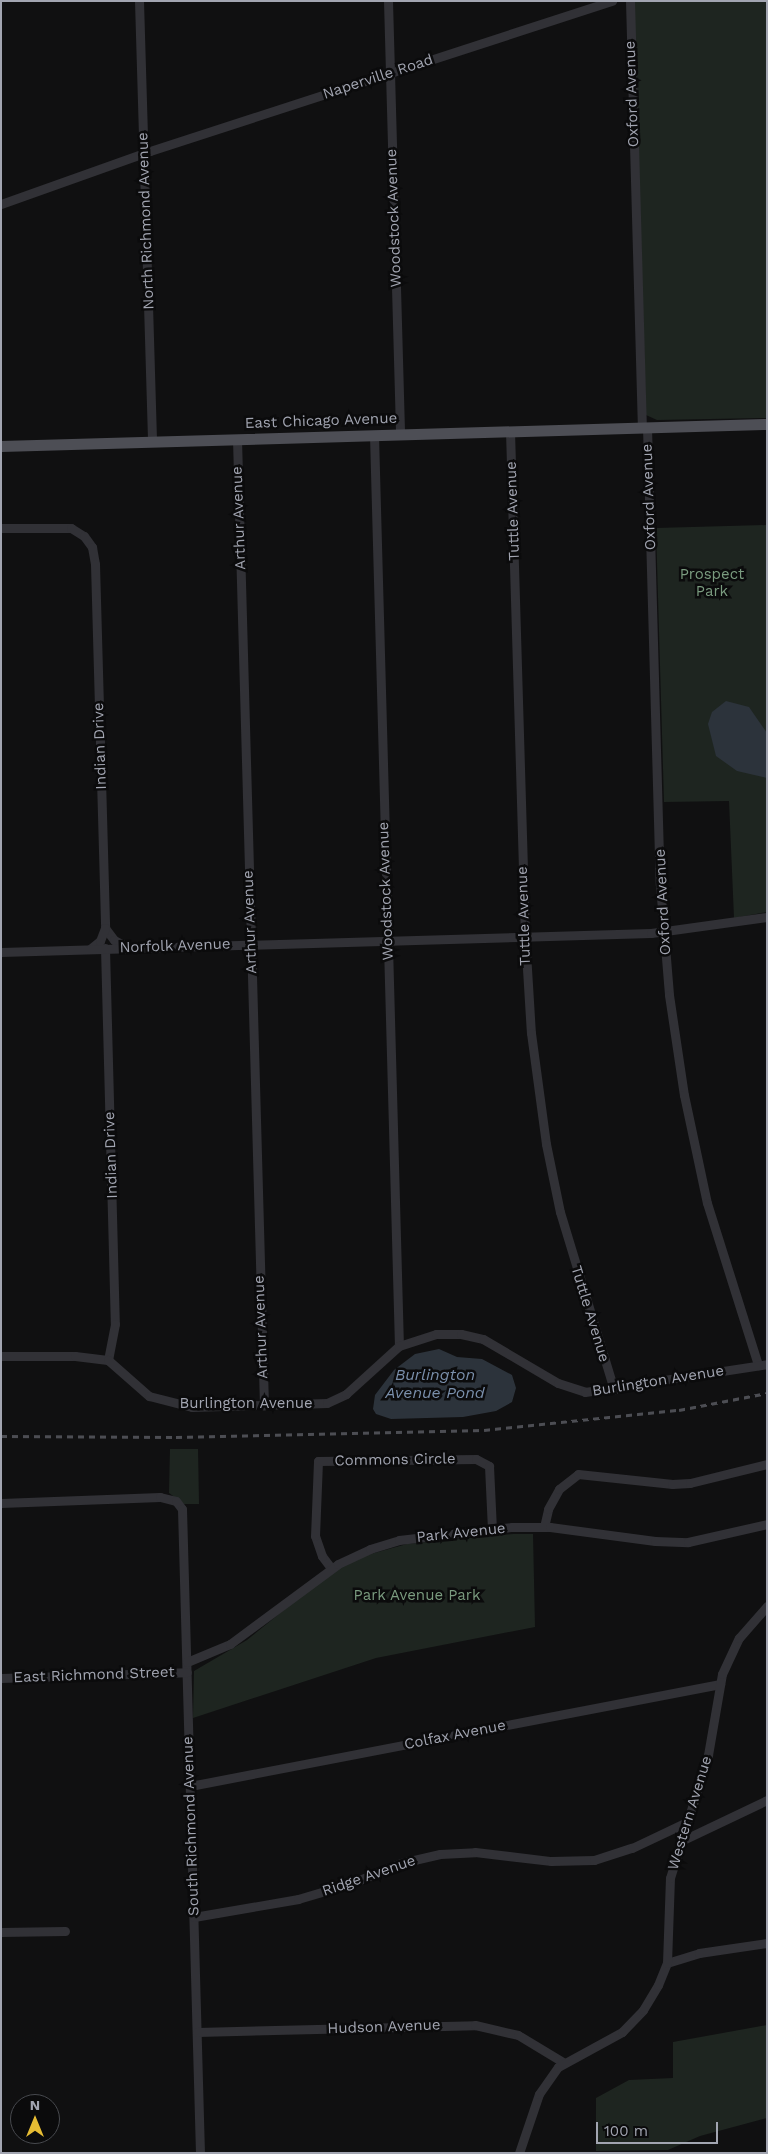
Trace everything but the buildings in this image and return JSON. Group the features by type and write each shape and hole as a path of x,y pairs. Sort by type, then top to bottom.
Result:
{"main road":[{"name":"East Chicago Avenue","path":"1,446 767,424"}],"street":[{"name":"North Richmond Avenue","path":"139,1 152,441"},
{"name":"Woodstock Avenue","path":"388,1 400,434"},
{"name":"Naperville Road","path":"1,204 144,153 612,1"},
{"name":"Oxford Avenue","path":"630,1 663,932 676,1051 694,1150 719,1248 762,1364"},
{"name":"Tuttle Avenue","path":"510,431 525,936 531,1033 549,1159 574,1266 614,1390"},
{"name":"Woodstock Avenue","path":"374,435 399,1346"},
{"name":"Arthur Avenue","path":"237,439 264,1406"},
{"name":"Indian Drive","path":"1,528 64,527 84,536 92,547 95,564 105,928"},
{"name":"Norfolk Avenue","path":"1,952 663,932 767,917"},
{"path":"105,928 114,940 128,947"},
{"path":"90,949 100,941 105,928"},
{"name":"Indian Drive","path":"105,948 116,1324 108,1360"},
{"name":"Burlington Avenue","path":"108,1360 149,1396 168,1403 192,1407 315,1404 336,1399 399,1346 436,1334 469,1335 494,1344 568,1388 585,1392 614,1390 762,1364"},
{"path":"1,1356 75,1356 108,1360"},
{"name":"Commons Circle","path":"331,1568 322,1556 315,1536 318,1461 476,1459 489,1466 492,1529"},
{"path":"544,1526 548,1509 560,1489 578,1474 681,1484 767,1464"},
{"name":"South Richmond Avenue","path":"1,1503 148,1497 176,1501 184,1519 200,2153"},
{"name":"Park Avenue","path":"187,1667 230,1644 331,1568 363,1551 399,1540 492,1529 544,1526 672,1543 701,1540 767,1524"},
{"name":"Western Avenue","path":"519,2153 539,2094 563,2062 602,2045 622,2032 648,2002 667,1963 670,1878 712,1743 720,1684 734,1646 767,1606"},
{"name":"East Richmond Street","path":"1,1678 187,1667"},
{"name":"Colfax Avenue","path":"190,1786 720,1684"},
{"path":"681,1841 767,1800"},
{"name":"Ridge Avenue","path":"194,1917 298,1900 352,1883 401,1863 440,1854 475,1852 560,1862 600,1859 632,1848 687,1822"},
{"path":"1,1932 65,1931"},
{"path":"667,1963 699,1953 767,1943"},
{"name":"Hudson Avenue","path":"197,2032 483,2026 518,2035 563,2062"}],"green space":[{"path":"634,1 767,1 767,418 657,420 646,415"},
{"name":"Prospect Park","path":"767,525 767,912 734,918 729,801 664,802 656,528"},
{"path":"170,1449 198,1449 199,1504 184,1504 169,1493"},
{"name":"Park Avenue Park","path":"513,1534 533,1534 535,1627 376,1658 193,1718 194,1671 247,1640 331,1572 367,1555 407,1544"},
{"path":"767,2025 767,2118 700,2136 668,2150 596,2151 596,2098 629,2080 673,2078 673,2042"}],"water":[{"path":"726,701 749,707 767,733 767,778 737,771 716,756 708,724 712,712"},
{"name":"Burlington Avenue Pond","path":"439,1349 457,1357 482,1359 512,1375 516,1388 512,1402 496,1411 463,1417 391,1419 376,1414 373,1409 375,1395 394,1370 415,1354"}],"railway":[{"path":"1,1436 176,1437 484,1430 679,1410 767,1393"}]}
